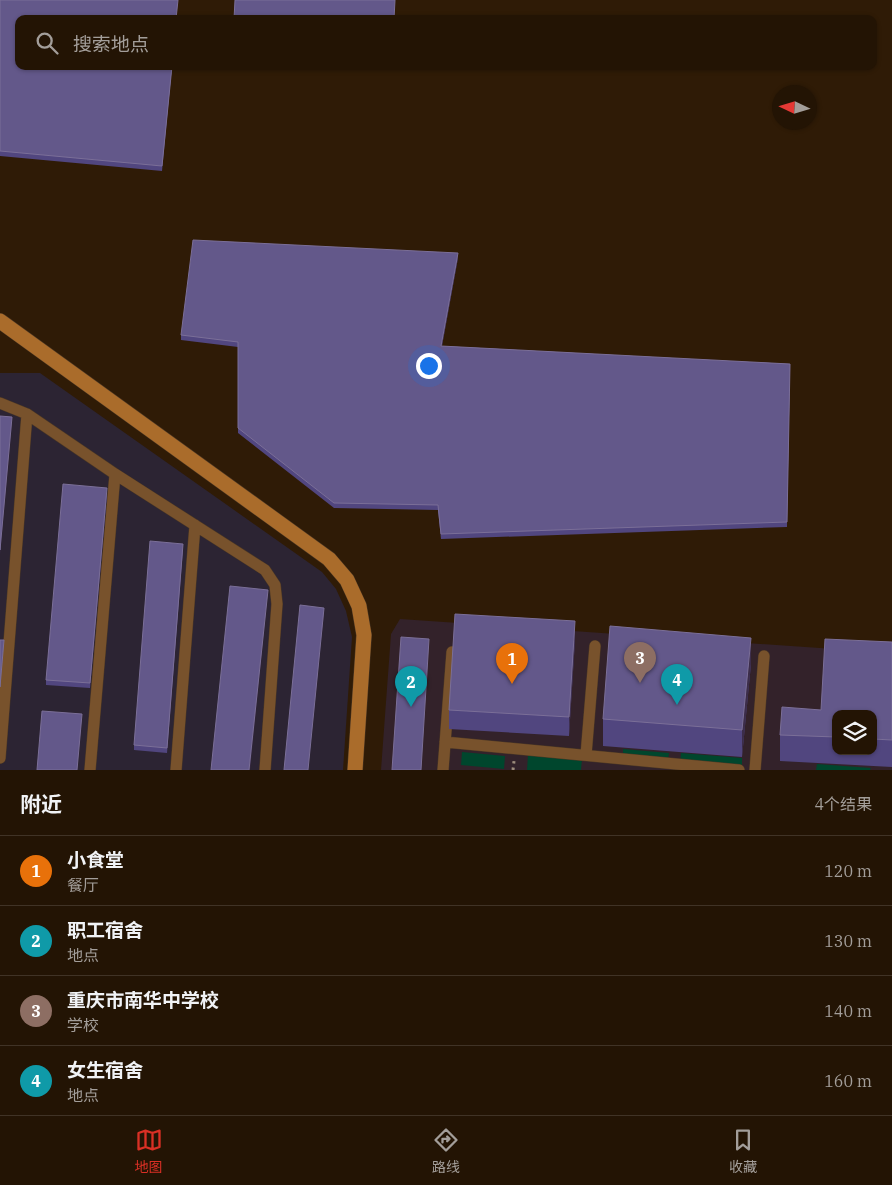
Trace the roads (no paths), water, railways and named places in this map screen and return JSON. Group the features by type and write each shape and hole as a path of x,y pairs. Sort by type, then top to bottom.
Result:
{"street":[{"path":"0,321 329,559 347,580 359,606 364,635 355,770"}],"lane":[{"path":"0,403 27,414 195,526 265,570 275,585 277,604 265,770"},
{"path":"0,758 27,414"},
{"path":"90,770 116,474"},
{"path":"176,770 195,526"},
{"path":"586,755 595,646"},
{"path":"443,770 452,652"},
{"path":"755,770 764,656"},
{"path":"445,742 739,770"}],"place":[{"name":"重庆市南华中学校","path":"640,683"},
{"name":"小食堂","path":"512,684"},
{"name":"女生宿舍","path":"677,705"},
{"name":"职工宿舍","path":"411,707"}]}
